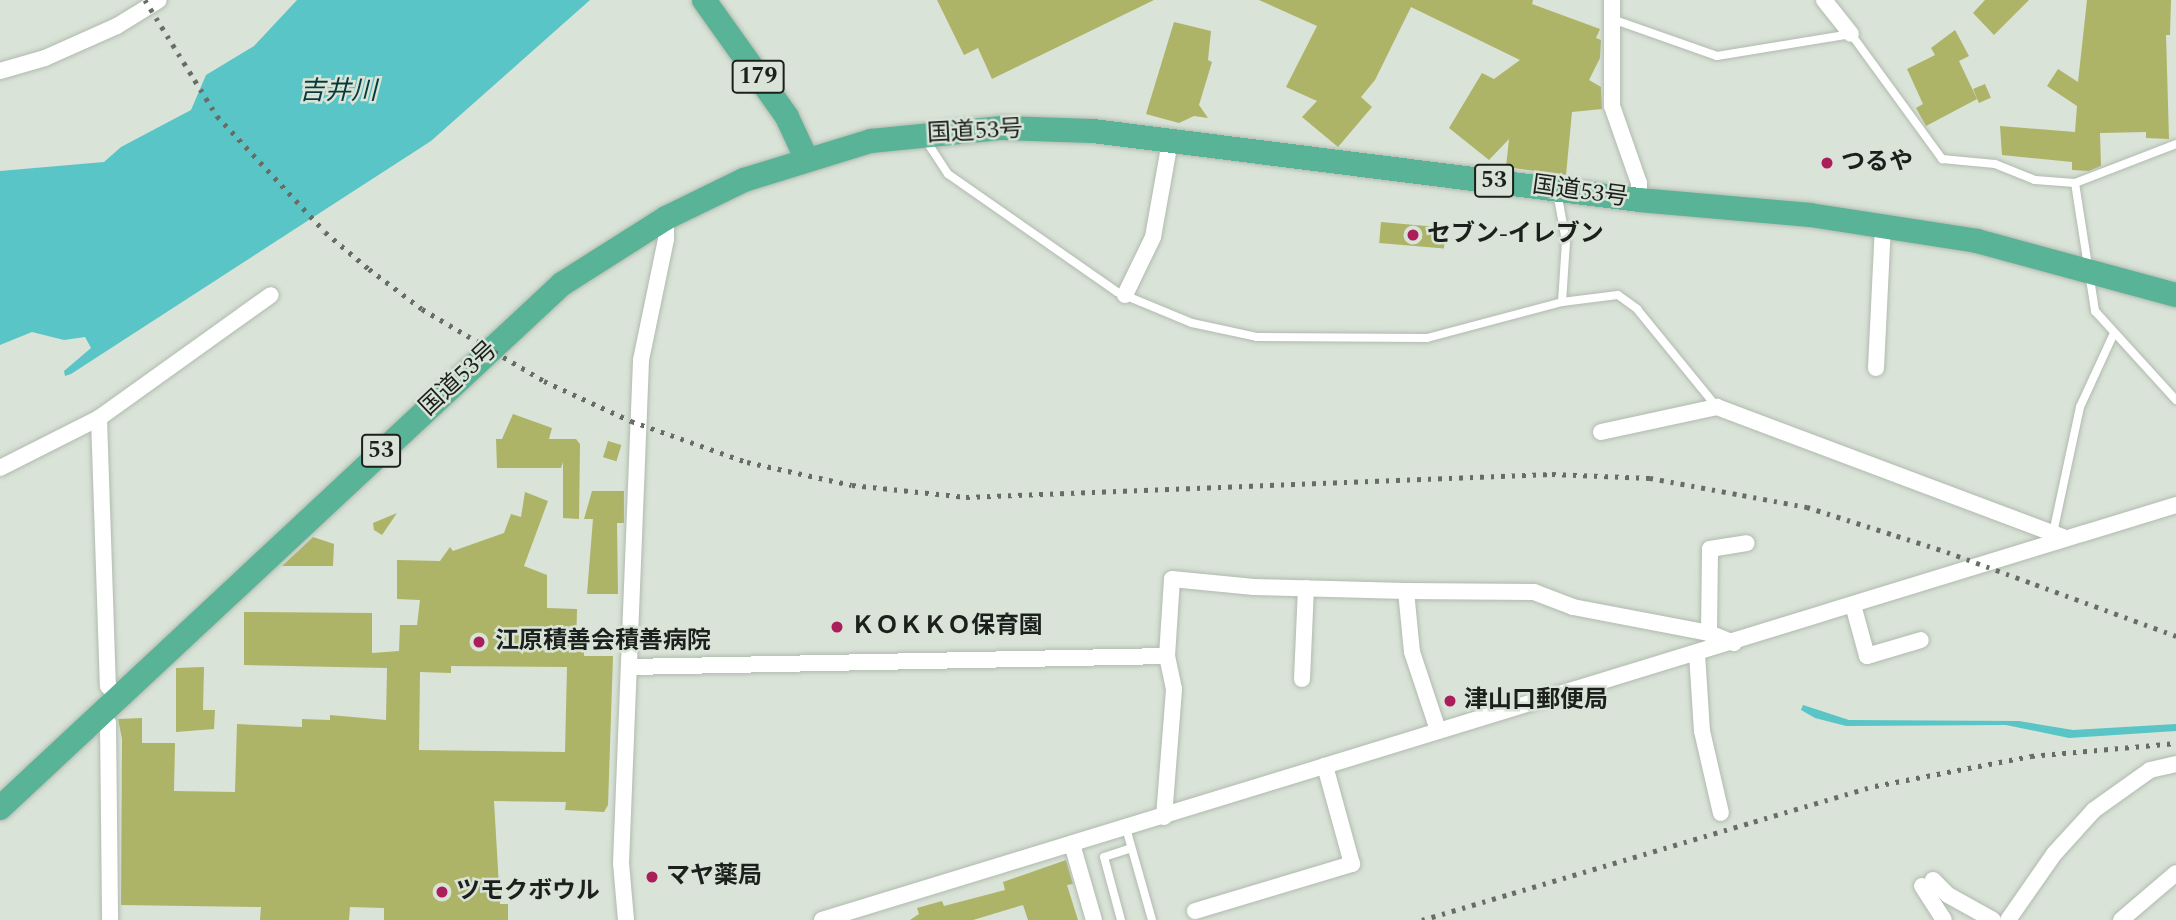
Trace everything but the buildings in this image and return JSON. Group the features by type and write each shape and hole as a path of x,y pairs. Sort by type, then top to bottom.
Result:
{"highway":[{"name":"179","path":"704,0 787,117 806,158"},
{"name":"国道53号","path":"0,808 562,284 666,218 744,180 806,158 923,133 1028,129 1093,131 1639,200 1811,215 1977,241 2089,268 2176,295"}],"street":[{"path":"0,71 44,58 117,26 159,0"},
{"path":"1612,0 1612,106 1639,183 1639,200"},
{"path":"1824,0 1851,34"},
{"path":"1125,295 1153,237 1170,142"},
{"path":"626,920 621,863 641,360 666,239 666,218"},
{"path":"1876,368 1883,227"},
{"path":"0,468 99,418 271,295"},
{"path":"1601,432 1717,407 2058,535"},
{"path":"99,418 110,706 110,920"},
{"path":"822,920 1164,817 1437,730 1734,643 2058,535 2176,505"},
{"path":"1709,633 1710,549 1747,543"},
{"path":"1164,817 1174,689 1167,656 1172,579 1306,588 1534,592 1573,607 1709,633 1734,643"},
{"path":"1302,679 1306,588"},
{"path":"1406,591 1412,652 1437,730"},
{"path":"1853,605 1867,656 1920,640"},
{"path":"1697,654 1702,731 1721,813"},
{"path":"629,667 1167,656"},
{"path":"2008,920 2054,854 2094,810 2150,770 2176,764"},
{"path":"1195,911 1352,864 1325,766"},
{"path":"1072,844 1094,920"},
{"path":"2121,920 2176,873"},
{"path":"1944,920 1927,883 1993,920"}],"lane":[{"path":"1612,19 1717,55 1851,34 1942,159 1994,164 2035,180 2075,183 2176,144"},
{"path":"923,133 948,174 1125,295 1192,323 1257,337 1427,338 1562,302 1618,295 1637,309 1717,407"},
{"path":"2075,183 2095,311 2176,400"},
{"path":"1558,188 1556,203 1566,241 1562,302"},
{"path":"2058,535 2080,407 2114,332"},
{"path":"1126,828 1152,920"},
{"path":"1121,920 1104,857 1131,848"}],"water":[{"name":"吉井川","path":"297,0 590,0 431,141 71,374 65,376 64,371 91,348 85,337 64,340 32,332 0,345 0,171 104,162 121,147 191,110 206,75 254,46"},
{"path":"1803,705 1849,720 2019,721 2073,730 2176,724 2176,731 2069,738 2006,725 1846,726 1815,718 1801,710"}],"railway":[{"path":"145,0 217,116 325,232 369,269 422,309 544,381 631,421 747,462 852,485 966,497 1552,474 1650,478 1807,507 1947,552 2176,636"},
{"path":"1422,920 1875,786 2031,756 2176,743"}],"place":[{"name":"つるや","path":"1827,163"},
{"name":"セブン-イレブン","path":"1413,235"},
{"name":"ＫＯＫＫＯ保育園","path":"837,627"},
{"name":"江原積善会積善病院","path":"479,642"},
{"name":"津山口郵便局","path":"1450,701"},
{"name":"マヤ薬局","path":"652,877"},
{"name":"ツモクボウル","path":"442,892"}]}
